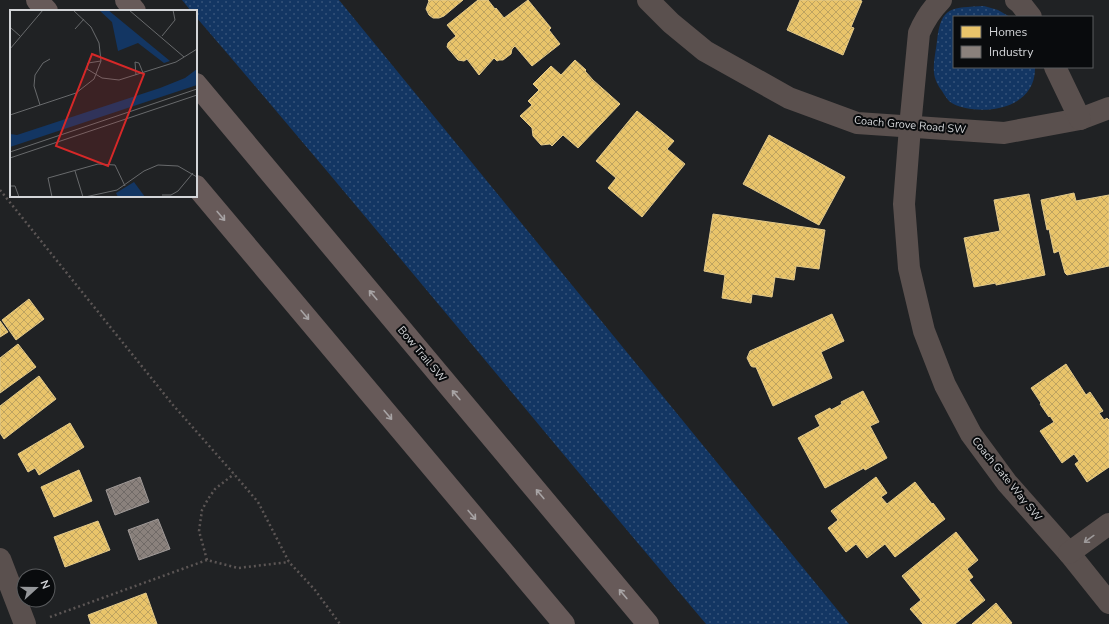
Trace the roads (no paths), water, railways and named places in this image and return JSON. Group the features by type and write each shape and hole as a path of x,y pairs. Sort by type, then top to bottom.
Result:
{"main road":[{"path":"38,0 46,10"},
{"path":"126,0 134,10"},
{"name":"Bow Trail SW","path":"197,85 648,624"},
{"path":"197,187 564,624"}],"street":[{"name":"Coach Grove Road SW","path":"648,0 671,23 705,51 789,98 857,123 1004,133 1080,119 1109,108"},
{"name":"Coach Gate Way SW","path":"941,0 925,19 919,33 904,204 910,268 924,330 945,385 971,434 1007,483 1069,553 1109,603"},
{"path":"1016,0 1030,16"},
{"path":"1055,68 1080,119"},
{"path":"1069,553 1109,524"},
{"path":"0,559 25,624"}]}
